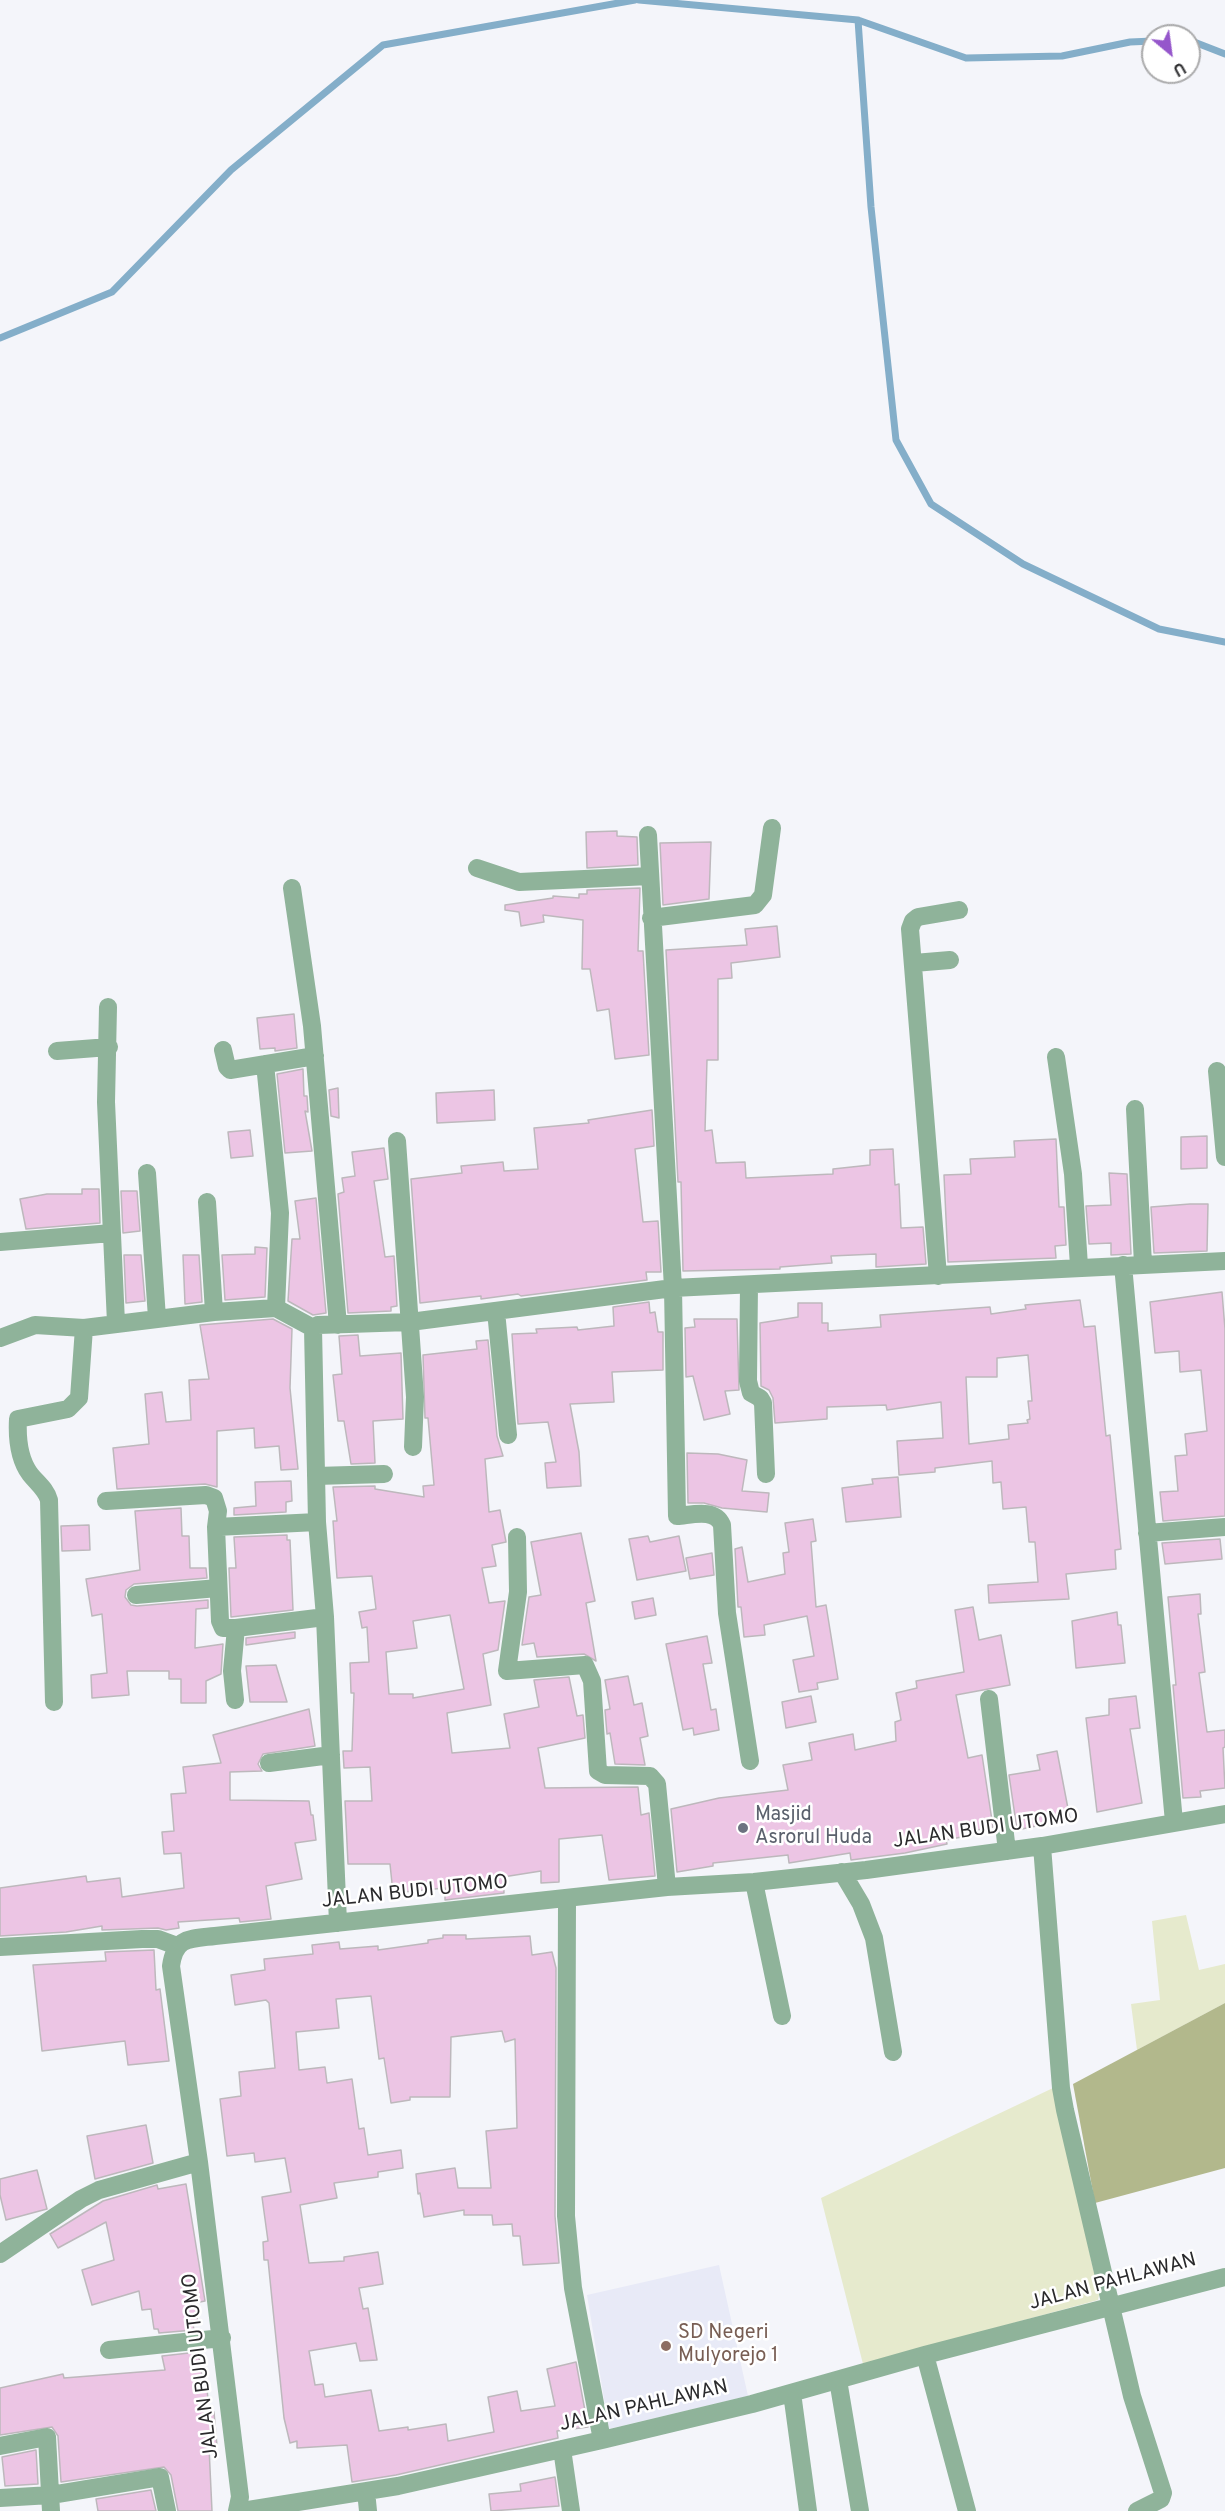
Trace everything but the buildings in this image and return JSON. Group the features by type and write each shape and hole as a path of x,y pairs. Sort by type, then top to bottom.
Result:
{"street":[{"path":"651,918 748,908 755,905 763,895 772,828"},
{"path":"648,835 673,1288 677,1516 711,1514 720,1519 722,1525 727,1613 750,1761"},
{"path":"477,868 519,882 650,876"},
{"path":"292,888 315,1056 338,1325"},
{"path":"938,1276 910,929 913,921 918,917 960,910"},
{"path":"914,963 950,960"},
{"path":"108,1008 109,1047 106,1101 116,1323"},
{"path":"57,1052 109,1047"},
{"path":"224,1050 227,1067 230,1070 315,1056"},
{"path":"1056,1057 1074,1174 1079,1266"},
{"path":"265,1064 280,1213 276,1308"},
{"path":"1217,1071 1225,1157"},
{"path":"1135,1109 1143,1264"},
{"path":"397,1141 415,1397 413,1448"},
{"path":"147,1173 157,1318"},
{"path":"207,1202 214,1312"},
{"path":"0,1242 112,1233"},
{"path":"313,1328 318,1325 410,1322 673,1288 938,1276 1079,1266 1225,1261"},
{"path":"1123,1265 1174,1822"},
{"path":"749,1285 748,1380 751,1393 760,1398 763,1403 766,1474"},
{"path":"0,1338 35,1325 84,1328 214,1312 276,1308 313,1328"},
{"path":"496,1311 508,1435"},
{"path":"54,1702 49,1500 47,1492 27,1471 9,1421 68,1409 79,1398 84,1328"},
{"path":"313,1328 317,1522 325,1617 338,1923"},
{"path":"316,1476 384,1474"},
{"path":"106,1501 206,1495 214,1498 217,1506 220,1626 236,1628 325,1617"},
{"path":"216,1527 317,1522"},
{"path":"1147,1533 1225,1527"},
{"path":"517,1537 518,1592 507,1671 585,1665 592,1681 598,1771 605,1775 650,1776 657,1784 668,1887"},
{"path":"136,1595 218,1588"},
{"path":"235,1700 232,1671 236,1628"},
{"path":"989,1699 1007,1851"},
{"path":"268,1763 331,1755"},
{"name":"JALAN BUDI UTOMO","path":"239,2511 240,2497 222,2338 171,1966 177,1946 189,1939 567,1900 668,1887 754,1882 842,1872 1042,1846 1225,1814"},
{"path":"1042,1846 1061,2088 1109,2307 1132,2396 1163,2493 1161,2499 1137,2511"},
{"path":"842,1872 861,1904 874,1938 893,2052"},
{"path":"754,1882 782,2016"},
{"path":"567,1900 566,2216 573,2288 602,2440"},
{"path":"0,1947 142,1939 158,1939 177,1946"},
{"path":"0,2254 81,2199 99,2190 199,2162"},
{"name":"JALAN PAHLAWAN","path":"239,2511 366,2491 562,2450 792,2393 925,2355 1225,2277"},
{"path":"110,2350 222,2338"},
{"path":"925,2355 968,2511"},
{"path":"838,2380 860,2511"},
{"path":"792,2393 808,2511"},
{"path":"0,2446 47,2437 51,2503"},
{"path":"562,2450 571,2511"},
{"path":"0,2498 51,2503 160,2477 168,2511"},
{"path":"366,2491 368,2511"}],"shaded area":[{"name":"SD Negeri Mulyorejo 1","path":"719,2265 748,2396 609,2429 587,2295"}],"green space":[{"path":"1186,1915 1199,1970 1225,1964 1225,2003 1137,2050 1131,2004 1160,2000 1152,1921"},
{"path":"1225,2003 1225,2168 1095,2203 1073,2084"},
{"path":"1053,2088 1099,2295 1098,2300 863,2364 821,2198"}],"waterway":[{"path":"0,338 112,292 231,170 383,45 635,0"},
{"path":"639,0 858,20 871,207 896,440 931,504 1023,564 1159,629 1225,642"},
{"path":"858,20 966,58 1062,56 1141,42"},
{"path":"1201,45 1225,54"}],"place":[{"name":"Masjid Asrorul Huda","path":"743,1828"},
{"name":"SD Negeri Mulyorejo 1","path":"666,2346"}]}
